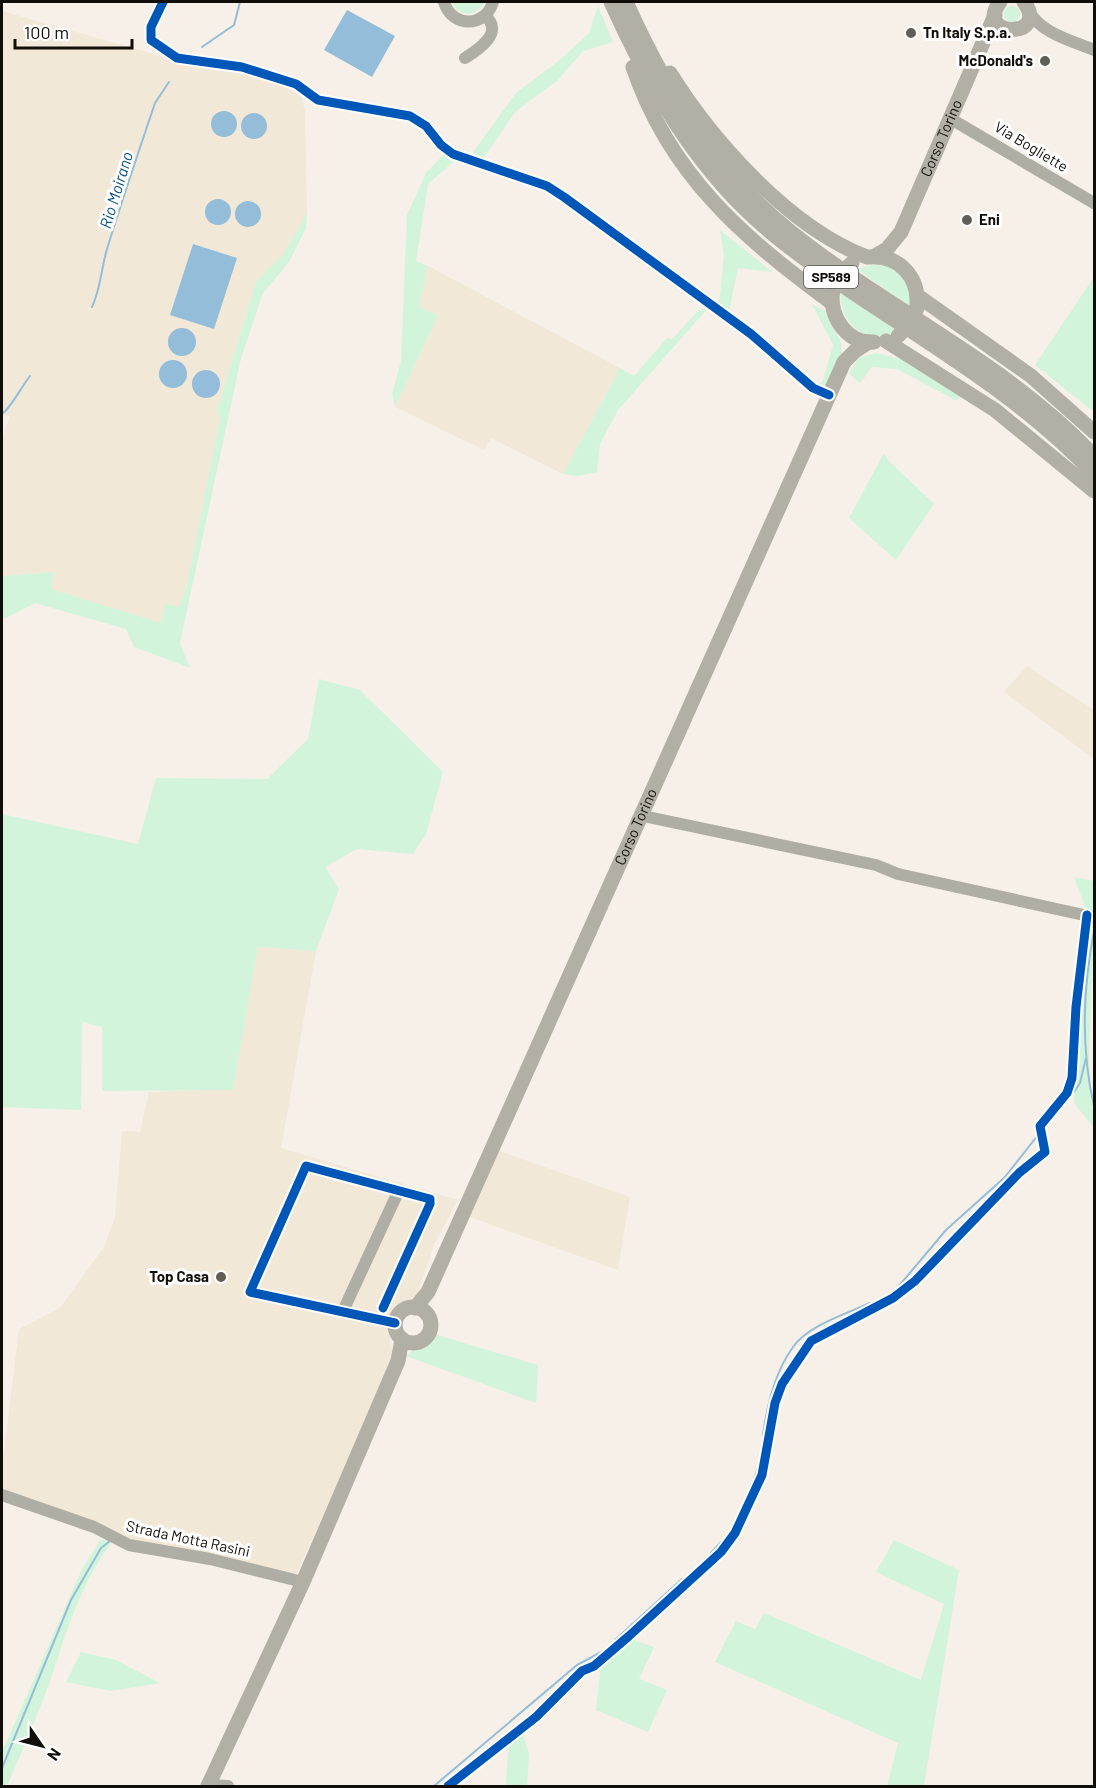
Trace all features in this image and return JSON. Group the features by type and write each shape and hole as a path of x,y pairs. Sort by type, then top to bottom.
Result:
{"main road":[{"name":"SP589","path":"611,2 703,142 730,175 769,214 818,254 1013,386 1095,456"},
{"name":"SP589","path":"626,2 631,30 678,129 718,182 744,208 812,264 1008,398 1049,431 1095,474"},
{"path":"984,45 1027,22 1027,6"},
{"path":"997,8 999,25 1013,30"},
{"name":"Corso Torino","path":"871,256 887,249 901,232 984,45 997,8"},
{"path":"631,30 703,120 751,173 818,230 843,246 871,256 893,260 907,271 915,282 918,302 910,324 892,339 869,342 855,338 843,329 836,317 832,298 839,275 852,263 871,256"},
{"path":"631,30 628,54 645,97 695,181 744,235 832,298"},
{"path":"901,232 902,252 907,271"},
{"path":"918,302 1031,376 1095,432"},
{"path":"843,329 844,362"},
{"path":"892,339 1037,441 1095,491"},
{"path":"844,362 869,342"},
{"name":"Corso Torino","path":"421,1311 844,362"},
{"path":"403,1310 421,1311 431,1324 430,1332 423,1340 407,1341 396,1332 395,1323 403,1310"},
{"path":"209,1786 303,1582 407,1341"}],"street":[{"path":"162,2 152,27 151,40 177,58 192,62 242,67 296,84 310,97 410,116 426,126 441,145 453,154 547,186 751,334 813,388 829,394"},
{"path":"444,4 450,15 463,22 471,22 485,16 493,2"},
{"path":"1027,6 1034,21 1043,28"},
{"path":"465,58 481,48 490,37 491,25 485,16"},
{"path":"1013,30 1030,26 1043,28 1095,50"},
{"name":"Via Bogliette","path":"951,119 1095,203"},
{"path":"448,1786 536,1717 582,1671 594,1666 721,1552 735,1533 762,1475 775,1403 782,1384 811,1341 893,1298 915,1281 1019,1173 1045,1152 1041,1131 1067,1093 1072,1078 1076,1006 1090,916 898,874 876,865 643,816"},
{"path":"383,1308 431,1201 428,1198 306,1166 250,1292 395,1323"},
{"path":"344,1311 399,1190"},
{"name":"Strada Motta Rasini","path":"2,1496 94,1527 129,1545 210,1559 303,1582"},
{"path":"209,1786 228,1786"}],"shaded area":[{"path":"2,11 200,67 245,72 293,90 301,96 305,111 307,213 284,253 256,282 217,410 220,418 187,585 179,607 166,603 161,623 51,589 54,572 2,576 2,438 10,416 2,414"},
{"path":"428,266 620,368 563,474 491,438 484,450 395,407 438,316 419,306"},
{"path":"1027,666 1094,710 1094,759 1004,692"},
{"path":"258,947 316,951 281,1148 458,1200 434,1245 417,1295 396,1305 387,1326 393,1353 353,1451 296,1574 133,1543 2,1492 2,1468 19,1329 60,1308 104,1247 115,1217 122,1131 140,1132 149,1092 233,1089"},
{"path":"497,1150 630,1197 618,1270 467,1216"}],"green space":[{"path":"452,2 484,2 477,11 468,14 459,11"},
{"path":"598,6 613,42 583,51 558,80 515,112 483,159 471,155 516,93 561,59 589,33"},
{"path":"1009,6 1015,6 1020,14 1018,20 1009,22 1004,17 1004,11"},
{"path":"446,152 473,164 453,162 428,184 416,261 428,266 419,306 438,316 395,407 392,394 401,361 407,215 426,173"},
{"path":"307,213 306,228 289,262 263,293 241,358 180,643 190,668 134,647 126,629 35,603 2,620 2,576 54,572 51,589 161,623 166,603 179,607 187,585 220,418 217,410 256,282 284,253"},
{"path":"720,230 772,272 738,268 729,311 719,305 724,256"},
{"path":"878,263 890,266 908,283 911,308 857,269"},
{"path":"1094,277 1094,412 1035,365"},
{"path":"841,291 896,330 875,337 856,329 844,313"},
{"path":"812,304 825,311 841,342 842,355 825,389 818,386 823,380 833,345"},
{"path":"708,308 618,410 600,444 597,472 578,476 563,474 620,368 634,376 667,338 672,339 698,311"},
{"path":"876,353 901,359 960,396 957,401 897,369 872,367 860,383 849,374 858,358"},
{"path":"884,453 888,460 934,504 896,560 849,518"},
{"path":"319,679 360,690 443,772 426,834 413,854 357,849 325,867 339,889 316,951 258,947 233,1090 102,1091 102,1027 82,1022 81,1110 2,1107 2,814 138,844 156,778 267,779 308,739"},
{"path":"1074,877 1094,881 1094,911 1086,909"},
{"path":"1090,921 1094,923 1089,1059 1094,1128 1074,1103"},
{"path":"434,1334 538,1365 536,1403 406,1356"},
{"path":"101,1539 111,1543 82,1593 35,1720 8,1784 2,1786 2,1752 83,1567"},
{"path":"894,1540 959,1570 924,1786 887,1786 898,1743 715,1662 736,1621 755,1629 764,1613 921,1680 944,1604 876,1572"},
{"path":"631,1639 654,1647 639,1679 667,1690 648,1732 596,1710 601,1664"},
{"path":"81,1652 116,1660 160,1683 111,1691 66,1682"},
{"path":"523,1735 529,1754 527,1786 506,1786 508,1751 505,1746"}],"water":[{"path":"347,10 395,36 372,77 324,50"},
{"path":"224,111 233,115 237,124 233,133 224,137 215,133 211,124 215,115"},
{"path":"254,113 263,117 267,126 263,135 254,139 245,135 241,126 245,117"},
{"path":"218,199 227,203 231,212 227,221 218,225 209,221 205,212 209,203"},
{"path":"248,201 257,205 261,214 257,223 248,227 239,223 235,214 239,205"},
{"path":"193,244 237,258 214,329 170,315"},
{"path":"182,328 192,332 196,342 192,352 182,356 172,352 168,342 172,332"},
{"path":"173,360 183,364 187,374 183,384 173,388 163,384 159,374 163,364"},
{"path":"206,370 216,374 220,384 216,394 206,398 196,394 192,384 196,374"}],"waterway":[{"name":"Rio Moirano","path":"202,47 234,25 240,2"},
{"name":"Rio Moirano","path":"92,307 107,249 155,103 169,82"},
{"name":"Rio Moirano","path":"2,414 30,376"},
{"name":"Rio Moirano","path":"1094,931 1085,1019 1087,1063 1094,1106"},
{"path":"1074,1092 1080,1083 1086,1058"},
{"path":"898,1287 946,1230 1005,1177 1038,1135"},
{"path":"763,1435 773,1389 781,1367 793,1347 808,1332 818,1326 870,1303"},
{"path":"754,1479 758,1467"},
{"path":"2,1768 71,1600 101,1548 110,1541"},
{"path":"711,1553 721,1542"},
{"path":"615,1640 682,1579"},
{"path":"434,1786 577,1665 605,1650"}],"cycle path":[{"path":"163,2 151,27 151,40 177,58 242,67 296,84 318,100 410,116 426,126 441,145 453,154 547,186 751,334 813,388 829,395"},
{"path":"448,1786 536,1717 582,1671 594,1666 721,1552 735,1533 762,1475 775,1403 782,1384 811,1341 893,1298 915,1281 1019,1173 1045,1152 1040,1126 1067,1093 1072,1078 1076,1007 1087,915"},
{"path":"383,1308 430,1204 430,1199 306,1166 250,1292 395,1323"}],"place":[{"name":"Tn Italy S.p.a.","path":"911,33"},
{"name":"McDonald's","path":"1045,61"},
{"name":"Eni","path":"967,220"},
{"name":"Top Casa","path":"221,1277"}]}
